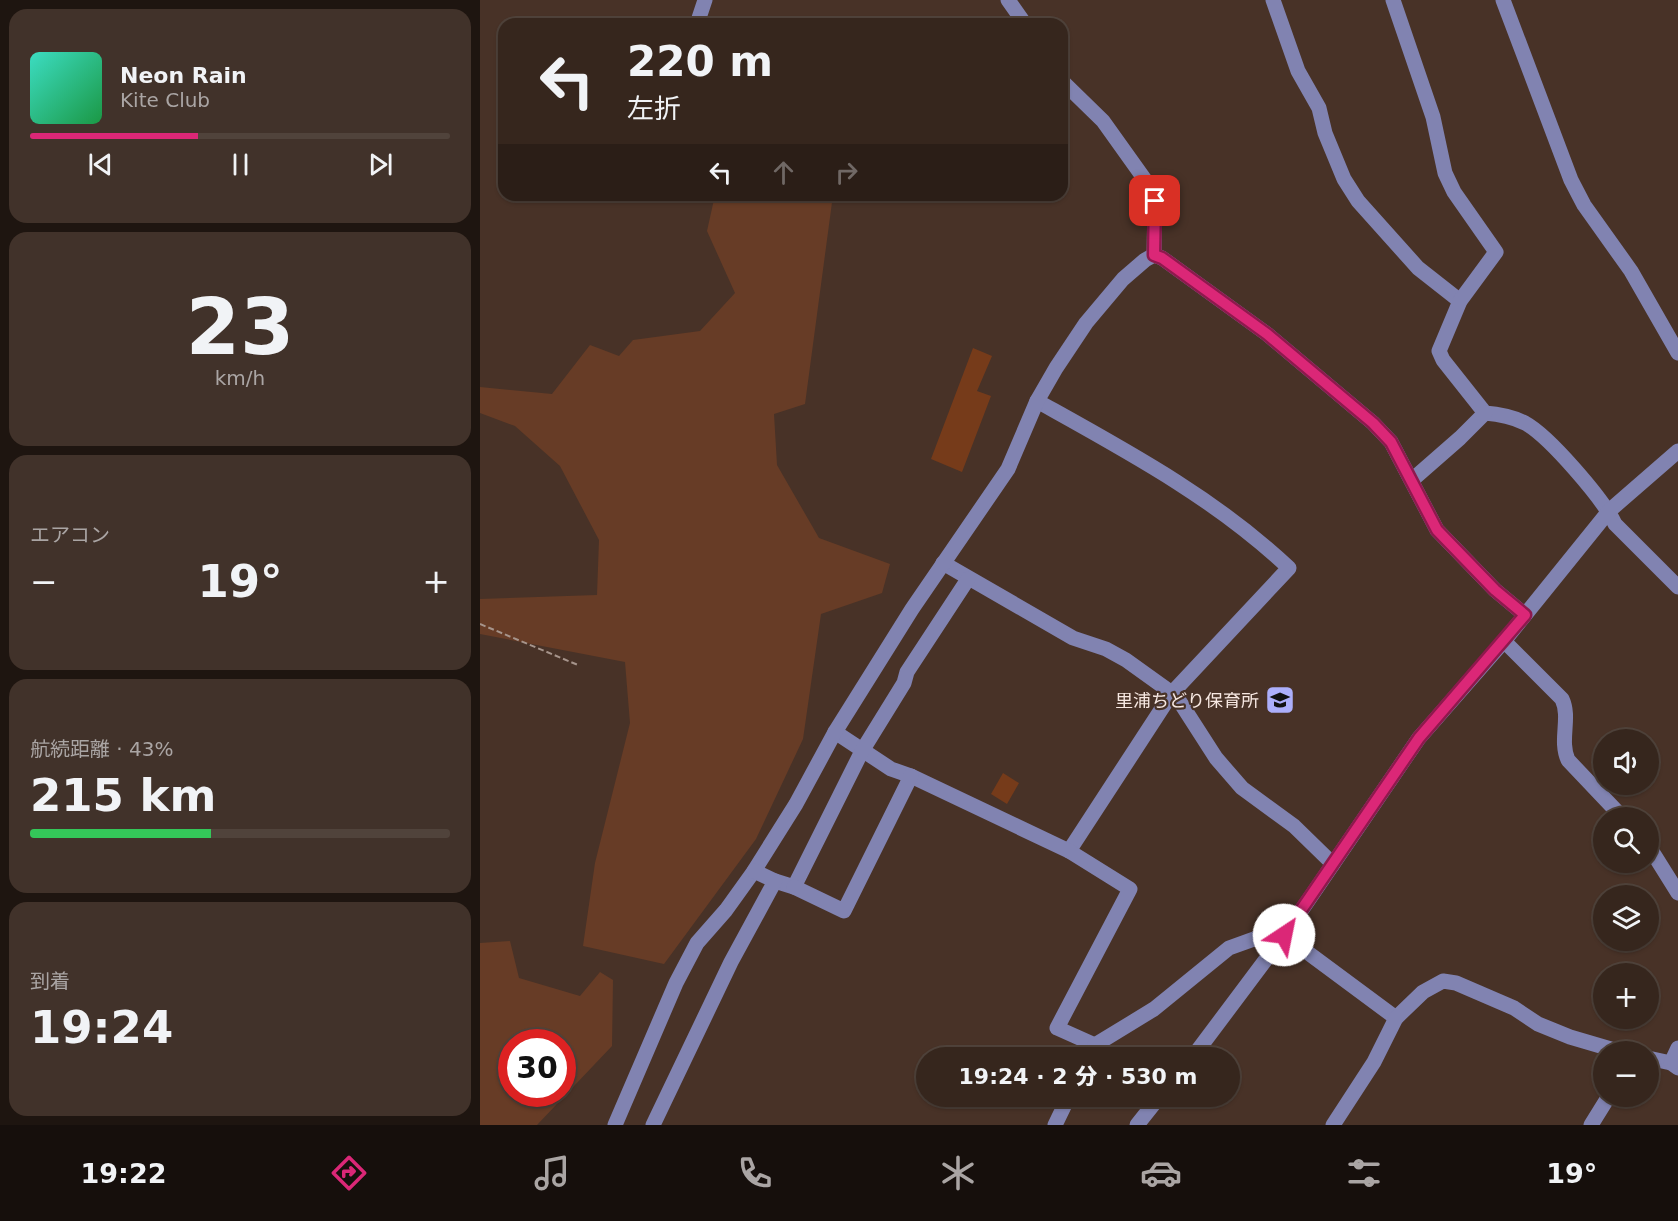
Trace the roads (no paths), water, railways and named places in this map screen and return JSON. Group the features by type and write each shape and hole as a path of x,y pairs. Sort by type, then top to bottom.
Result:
{"street":[{"path":"699,18 705,0"},
{"path":"1008,0 1021,18"},
{"path":"1274,0 1298,71 1319,108 1325,133 1348,186 1358,201 1418,268 1460,301"},
{"path":"1393,0 1433,117 1445,173 1454,192 1496,252 1460,301 1438,351 1462,386 1485,412 1502,415 1526,424 1573,468 1610,511 1615,524 1678,587"},
{"path":"1503,0 1570,180 1584,205 1631,271 1678,353"},
{"path":"1068,87 1103,121 1148,184 1155,201 1154,255"},
{"path":"615,1125 676,983 697,943 726,910 754,871 796,804 835,732 943,563 1008,469 1037,401 1086,323 1124,279 1145,260 1154,255 1162,258 1267,334 1360,411 1391,442 1437,530 1495,590 1525,615"},
{"path":"1037,401 1140,458 1227,515 1289,568 1172,693 1069,850"},
{"path":"1412,480 1460,438 1485,412"},
{"path":"1200,1047 1286,933 1419,738 1504,641 1610,511 1678,451"},
{"path":"943,563 1073,638 1106,649 1126,660 1172,693 1216,758 1242,788 1294,826 1333,864"},
{"path":"794,887 862,751 904,683 907,672 968,579"},
{"path":"1504,641 1562,699 1566,708 1564,750 1568,759 1613,807"},
{"path":"835,732 891,769 911,776 1069,850 1130,889 1057,1028 1086,1047"},
{"path":"754,871 844,911 911,776"},
{"path":"1659,863 1678,893"},
{"path":"653,1125 731,962 775,881"},
{"path":"1098,1047 1154,1009 1229,948 1279,930 1286,933 1396,1018"},
{"path":"1337,1124 1374,1062 1396,1018 1423,992 1443,981 1456,983 1514,1008 1538,1024 1593,1044"},
{"path":"1659,1061 1674,1066 1678,1048"},
{"path":"1055,1125 1064,1107"},
{"path":"1137,1125 1151,1107"},
{"path":"1591,1125 1602,1107"}],"place":[{"name":"里浦ちどり保育所","path":"1280,700"}]}
